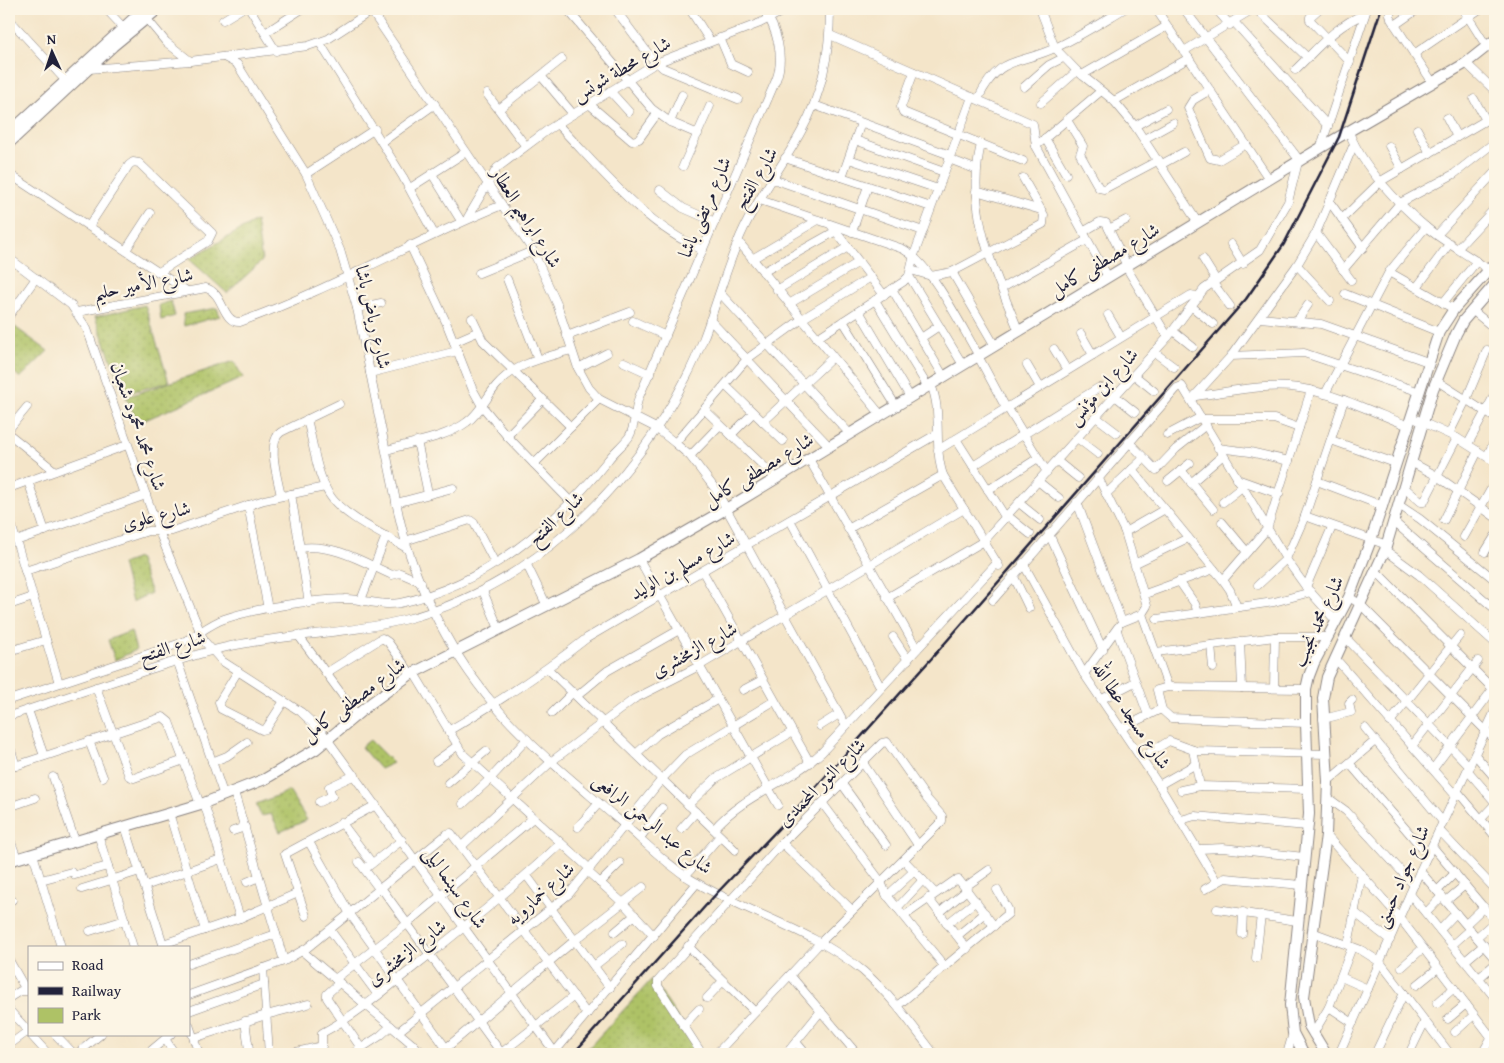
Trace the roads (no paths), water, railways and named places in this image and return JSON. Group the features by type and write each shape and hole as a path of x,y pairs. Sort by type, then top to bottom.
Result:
{"main road":[{"path":"11,126 123,27 145,13 158,9"},
{"path":"9,143 89,69 145,13"},
{"name":"شارع مصطفى كامل","path":"13,860 224,796 291,765 328,740 413,674 499,628 639,559 726,509 1270,179 1466,63 1495,40"},
{"name":"شارع محمد نجيب","path":"1304,1054 1294,1033 1290,1005 1307,826 1308,755 1306,689 1314,663 1349,597 1372,540 1395,463 1439,332 1454,309 1492,267"},
{"name":"شارع محمد نجيب","path":"1326,1054 1313,1034 1304,997 1326,835 1328,781 1323,698 1327,678 1386,547 1436,381 1456,334 1472,310 1495,284"},
{"path":"1301,883 1320,883"},
{"path":"1295,938 1312,936"}],"street":[{"path":"106,9 123,27"},
{"path":"223,20 241,9"},
{"path":"250,9 276,51"},
{"path":"265,33 302,9"},
{"path":"567,9 626,81 657,114 698,134"},
{"path":"615,9 656,63 671,72 738,99"},
{"name":"شارع مرتضى باشا","path":"635,417 637,403 778,74 779,54 770,19 763,9"},
{"name":"شارع محطة شوتس","path":"464,220 479,201 487,183 497,168 525,145 557,124 656,63 770,19 787,9"},
{"name":"شارع الفتح","path":"9,716 178,660 228,646 371,626 434,610 483,591 527,565 559,539 589,510 630,464 656,428 687,377 710,320 738,241 814,105 827,60 830,35 830,9"},
{"path":"1040,9 1056,48 1063,58 1114,100 1160,162 1198,223"},
{"path":"817,338 884,295 910,273 922,231 949,157 975,98 986,82 1000,68 1017,60 1056,48 1124,9"},
{"path":"1156,9 1270,179"},
{"path":"1184,9 1299,162"},
{"path":"1216,9 1328,126"},
{"path":"1114,100 1255,9 1308,58"},
{"path":"1319,9 1310,19 1350,62"},
{"path":"1389,9 1395,26 1433,83"},
{"path":"1395,26 1418,9"},
{"path":"1463,9 1487,47"},
{"path":"1414,54 1480,9"},
{"path":"89,69 190,61 276,51 320,42 371,10"},
{"name":"شارع ابراهيم العطار","path":"371,10 533,251 551,289 578,368 589,388 599,399 656,428 675,443 690,456 716,490 846,726"},
{"path":"691,11 710,41"},
{"path":"1295,70 1351,19 1366,12"},
{"path":"1320,149 1366,12"},
{"path":"145,13 166,42 190,61"},
{"path":"9,19 65,80"},
{"path":"1041,104 1080,73 1167,26"},
{"path":"830,35 1031,122 1035,130 1036,146 1108,277"},
{"path":"720,38 731,64 748,72"},
{"path":"320,42 410,188 434,234"},
{"name":"شارع رياض باشا","path":"224,57 237,64 306,174 330,224 349,276 357,308 406,545 434,610"},
{"path":"1024,87 1042,70 1063,58"},
{"path":"498,110 562,59"},
{"path":"1466,63 1494,88"},
{"path":"914,72 901,107 903,112 1023,162"},
{"path":"541,76 573,114"},
{"path":"1210,90 1193,100 1188,108 1210,158 1219,160 1246,144"},
{"path":"610,91 629,112"},
{"path":"1036,146 1101,91"},
{"path":"487,94 525,145"},
{"path":"670,122 682,95"},
{"path":"1474,99 1486,120"},
{"path":"382,142 434,104"},
{"path":"589,104 632,141 639,139 657,114"},
{"path":"814,105 949,157 975,169"},
{"path":"683,166 710,106"},
{"path":"1135,126 1166,109"},
{"path":"1342,219 1381,181 1495,115"},
{"path":"1447,118 1457,137"},
{"path":"1067,120 1083,146 1080,154 1097,186 1104,189 1184,152"},
{"path":"842,177 861,123"},
{"path":"1144,139 1173,123"},
{"path":"557,124 646,214 678,238 703,250"},
{"path":"306,174 374,129"},
{"path":"1418,129 1430,153"},
{"path":"1349,132 1354,144 1400,203 1437,235 1477,261 1492,267"},
{"path":"1045,138 1066,174"},
{"path":"855,140 944,172"},
{"path":"1343,270 1400,203 1454,174 1495,142"},
{"path":"981,144 975,169 978,214 989,254 1018,332"},
{"path":"1194,398 1231,356 1297,265 1316,233 1354,144"},
{"path":"1389,146 1402,169"},
{"path":"410,188 466,152"},
{"path":"785,158 931,207"},
{"path":"849,159 938,190"},
{"path":"88,226 129,165 132,162 139,164 210,229 212,233 208,241 159,272"},
{"name":"شارع ابن مؤنس","path":"887,598 984,541 1007,517 1170,334 1198,297 1214,281 1244,264 1264,245 1278,221 1291,192 1299,162"},
{"path":"1437,235 1495,172"},
{"path":"9,174 187,290"},
{"path":"432,174 464,220"},
{"path":"910,273 930,276 952,272 1043,224 1045,218 1023,178"},
{"path":"773,179 922,231"},
{"path":"852,232 868,186"},
{"path":"660,190 683,208 715,222"},
{"path":"976,191 1041,210"},
{"path":"760,200 914,255 930,276 978,356 1006,408 1047,472"},
{"path":"1329,201 1363,248"},
{"name":"شارع الأمير حليم","path":"77,312 187,290 212,290 216,293 229,318 237,323 349,276 410,245 502,205"},
{"path":"1458,248 1495,208"},
{"path":"126,250 150,213"},
{"path":"752,258 818,220"},
{"path":"1109,229 1126,220"},
{"path":"1002,288 1085,236 1102,222 1106,223 1126,266 1155,316 1170,334 1193,347"},
{"path":"1325,394 1389,272 1426,227"},
{"path":"834,228 884,295"},
{"path":"763,272 834,228"},
{"path":"1316,233 1351,280"},
{"path":"738,241 881,415"},
{"path":"1418,287 1450,243"},
{"path":"1232,244 1244,264"},
{"path":"410,245 454,342 472,388 482,406 507,436 571,502"},
{"path":"777,290 848,247"},
{"path":"479,273 533,251"},
{"name":"شارع محمد محمود شعبان","path":"9,259 64,299 77,312 87,329 158,530 200,633 211,652"},
{"path":"1203,259 1230,306"},
{"path":"1443,303 1477,261"},
{"path":"790,304 859,262"},
{"path":"1297,265 1330,302"},
{"path":"952,272 995,346"},
{"path":"1389,272 1454,309"},
{"path":"910,273 963,365"},
{"path":"9,316 36,278"},
{"path":"675,443 747,359 802,319 871,278"},
{"path":"507,279 538,359"},
{"path":"892,289 944,377"},
{"path":"720,293 850,434"},
{"path":"1345,294 1439,332"},
{"path":"938,450 1155,316 1191,295 1198,297"},
{"path":"714,829 737,806 810,763 998,564 943,475 938,450 935,398 875,300"},
{"path":"357,308 381,303"},
{"path":"1297,321 1308,305"},
{"path":"1191,306 1213,324"},
{"path":"1472,310 1495,329"},
{"path":"859,311 910,398"},
{"path":"567,336 630,312"},
{"path":"1108,315 1122,337"},
{"path":"472,318 477,332 487,345 571,427"},
{"path":"1260,318 1321,324 1357,335 1428,362"},
{"path":"710,320 829,446"},
{"path":"633,321 666,336"},
{"path":"843,321 896,406"},
{"path":"921,338 939,326"},
{"path":"454,342 477,332"},
{"path":"1081,334 1093,355"},
{"path":"1054,349 1067,370"},
{"path":"387,450 457,428 467,422 482,406 496,385 514,370 538,359 571,350"},
{"path":"1449,434 1466,400 1486,350"},
{"path":"370,373 457,351"},
{"path":"1154,352 1174,367"},
{"path":"578,368 607,353"},
{"path":"1231,356 1304,353 1420,392"},
{"path":"763,422 832,357"},
{"path":"624,362 650,374"},
{"path":"1028,364 1040,387"},
{"path":"1134,375 1154,391"},
{"path":"1436,381 1495,418"},
{"path":"725,385 783,442"},
{"path":"993,600 1023,563 1177,388 1184,387 1194,398 1222,456 1286,559 1308,590 1336,621"},
{"path":"1194,398 1284,387 1311,390 1410,422 1423,422 1468,444 1495,462"},
{"path":"973,466 1098,388 1102,388 1135,412"},
{"path":"1223,580 1267,529 1311,390"},
{"path":"1468,444 1495,394"},
{"path":"507,436 543,399"},
{"path":"534,464 599,399"},
{"path":"1258,585 1286,559 1305,516 1344,400"},
{"path":"281,496 273,442 277,434 339,404"},
{"path":"9,429 26,407"},
{"path":"704,410 776,478"},
{"path":"732,436 753,413"},
{"name":"شارع الفتح","path":"9,700 178,644 224,619 268,609 344,599 361,600 377,605 390,604 427,595 463,580 495,563 544,528 571,502 628,438 635,417"},
{"path":"1096,417 1117,434"},
{"path":"307,419 325,487 332,499 343,509 386,536 406,545 470,520 495,563"},
{"path":"1167,435 1203,420 1274,419 1299,428"},
{"path":"1129,442 1156,470 1203,420"},
{"path":"690,456 720,425"},
{"name":"شارع مسلم بن الوليد","path":"448,731 548,669 587,638 661,597 937,434"},
{"path":"10,437 55,471"},
{"path":"1078,438 1098,454"},
{"path":"1404,487 1422,502 1457,438"},
{"path":"956,439 1007,517 1030,534"},
{"path":"1331,440 1395,463"},
{"path":"1487,456 1495,440"},
{"path":"417,441 428,494"},
{"path":"9,488 127,445"},
{"path":"1218,448 1250,452 1289,461"},
{"path":"1444,520 1478,451"},
{"path":"1191,482 1222,456"},
{"path":"988,490 1038,458"},
{"path":"1106,494 1144,458"},
{"path":"808,459 917,650"},
{"path":"1057,461 1078,478"},
{"path":"1411,462 1437,476 1495,517"},
{"path":"1168,481 1190,463"},
{"path":"1132,469 1223,580 1230,590 1237,607"},
{"path":"1181,470 1213,509"},
{"path":"848,529 943,475"},
{"path":"1084,674 1122,622 1142,614 1148,606 1125,532 1098,477"},
{"path":"1237,479 1278,494"},
{"path":"28,481 45,531"},
{"path":"1317,481 1383,506"},
{"path":"1039,482 1059,498"},
{"path":"1464,537 1495,482"},
{"name":"شارع علوى","path":"26,571 148,531 172,531 248,505 325,487"},
{"path":"1223,502 1242,487"},
{"path":"396,503 453,488"},
{"path":"291,494 309,603"},
{"path":"13,538 45,531 146,495"},
{"path":"1077,502 1122,622"},
{"path":"1019,503 1040,520"},
{"path":"248,505 268,609"},
{"path":"1399,505 1420,518 1495,580"},
{"name":"شارع الزمخشرى","path":"462,846 552,761 634,700 700,666 964,509"},
{"path":"1125,532 1165,509"},
{"path":"1305,516 1372,540 1386,547 1495,643"},
{"path":"9,517 13,538 26,571 59,683"},
{"path":"790,520 881,688"},
{"path":"1222,522 1247,552"},
{"path":"1394,522 1495,610"},
{"path":"1157,619 1274,602 1308,590 1332,527"},
{"path":"1049,534 1103,650"},
{"path":"361,600 386,536"},
{"path":"1485,552 1495,536"},
{"path":"1136,563 1188,538"},
{"path":"300,548 318,546 330,548 393,576 400,573 421,582"},
{"path":"639,559 778,805"},
{"name":"شارع مسجد عطا الله","path":"1023,563 1084,674 1159,785 1217,882"},
{"path":"527,565 547,606"},
{"path":"1145,594 1214,569"},
{"path":"1376,571 1494,690 1472,716 1433,769"},
{"path":"703,572 810,763"},
{"path":"1013,576 1029,608"},
{"path":"1179,581 1195,604 1198,613"},
{"path":"483,591 499,628"},
{"path":"9,605 33,597"},
{"path":"1349,597 1360,604 1495,740"},
{"name":"شارع عبد الرحمن الرافعى","path":"434,610 456,650 494,704 527,739 599,803 685,876 820,943 862,970 897,1006 934,1054"},
{"path":"1142,614 1168,687"},
{"path":"552,712 607,671 679,630"},
{"path":"1117,631 1148,715"},
{"path":"1390,722 1460,635"},
{"path":"298,636 358,715"},
{"path":"892,637 908,660"},
{"path":"1156,652 1275,637 1327,637"},
{"path":"1274,688 1275,637"},
{"path":"1345,637 1450,746 1495,803 1481,819"},
{"path":"326,673 382,638 388,642 413,674 456,746 473,764 561,843 654,936"},
{"path":"9,651 46,640"},
{"path":"1240,641 1242,688"},
{"path":"1211,645 1213,668"},
{"name":"شارع سينما ليلى","path":"211,652 308,718 328,740 555,1053"},
{"path":"1335,658 1390,722 1495,836"},
{"path":"178,660 224,796"},
{"path":"1412,746 1478,661"},
{"path":"548,669 735,850"},
{"path":"238,671 219,702 221,708 262,730 267,727 284,702"},
{"path":"743,690 762,680"},
{"path":"1102,699 1135,682"},
{"path":"96,687 126,773 130,777 184,760"},
{"path":"1306,689 1168,687 1157,690 1162,710 1171,718 1306,723"},
{"path":"636,754 658,734 718,699"},
{"path":"1323,719 1351,712 1349,702 1352,700"},
{"name":"شارع خمارويه","path":"398,1032 569,894 662,779 684,755 774,701"},
{"path":"28,710 44,756"},
{"path":"1122,728 1162,710"},
{"name":"شارع جواد حسنى","path":"1339,1054 1420,871 1476,756 1495,711"},
{"path":"820,726 839,714"},
{"path":"9,744 12,767 157,718 165,718 170,722 202,803 240,918"},
{"path":"1364,728 1443,822"},
{"path":"688,805 714,779 792,732"},
{"path":"463,804 490,779 527,739"},
{"path":"89,741 103,777"},
{"path":"1141,758 1167,741 1193,750 1308,755 1327,754"},
{"path":"1328,781 1375,741"},
{"path":"212,762 227,756 247,742"},
{"name":"شارع النور المحمدى","path":"683,1026 657,983 688,946 782,843 882,743 889,744 942,816 941,823 918,846"},
{"path":"436,761 456,746"},
{"path":"1193,750 1200,786"},
{"path":"448,783 473,764 486,751"},
{"path":"1476,756 1495,778"},
{"path":"716,1054 852,910 918,846 863,763"},
{"path":"1159,785 1196,764"},
{"path":"1350,764 1428,855"},
{"path":"319,802 332,796 329,787 355,775"},
{"path":"53,777 75,841"},
{"path":"842,784 886,845"},
{"path":"1181,790 1200,786 1308,789"},
{"path":"234,792 284,961"},
{"path":"9,807 35,798"},
{"path":"1328,798 1346,811 1414,885"},
{"path":"578,827 599,803"},
{"path":"823,804 881,882 887,896 945,967"},
{"path":"306,916 285,858 287,852 376,805"},
{"path":"640,838 662,808"},
{"path":"680,829 696,812"},
{"path":"169,813 205,930"},
{"path":"1181,820 1196,816 1307,826"},
{"path":"361,1048 326,997 337,981 355,963 407,924 533,818"},
{"path":"341,822 372,863"},
{"path":"125,826 164,945 240,918 298,894"},
{"path":"233,831 245,827"},
{"path":"1439,830 1495,890"},
{"path":"98,834 133,946"},
{"path":"190,995 284,961 302,951 417,861 447,834 453,834 587,1014"},
{"path":"1326,835 1400,918 1493,1040 1482,1054"},
{"path":"685,876 720,836"},
{"path":"9,837 13,860"},
{"path":"365,869 402,840"},
{"path":"309,842 350,914 446,1048"},
{"name":"شارع الزمخشرى","path":"288,1054 320,1047 323,1044 322,1033 343,1022 398,980 500,898 561,843"},
{"path":"782,843 852,910"},
{"path":"1432,846 1495,921 1477,937"},
{"path":"1199,849 1223,848 1304,857"},
{"path":"33,854 61,946"},
{"path":"145,886 222,859"},
{"path":"904,860 923,880 939,913 966,949"},
{"path":"359,862 407,924 501,1054 574,996"},
{"path":"600,882 620,863"},
{"path":"41,880 108,866"},
{"path":"939,913 989,870"},
{"path":"887,896 914,871"},
{"path":"1420,871 1495,959"},
{"path":"82,889 140,872"},
{"path":"1313,1034 1329,1007 1342,977 1350,946 1354,912 1362,874"},
{"path":"1426,913 1442,896 1455,874"},
{"path":"526,876 610,988"},
{"path":"247,882 259,877"},
{"path":"1205,889 1217,882 1230,878 1301,883"},
{"path":"897,908 923,880"},
{"path":"904,916 956,880 966,888 994,926"},
{"path":"555,1053 698,883"},
{"path":"1442,896 1465,885"},
{"path":"439,1054 574,940 643,887"},
{"path":"897,1006 994,926 1008,912 997,890"},
{"path":"1410,894 1494,995"},
{"path":"947,924 976,901"},
{"path":"1452,945 1484,907"},
{"path":"1217,909 1297,921"},
{"path":"1242,934 1243,912"},
{"path":"1354,912 1390,940"},
{"path":"1440,930 1456,913"},
{"path":"957,936 985,914"},
{"path":"1256,958 1261,915"},
{"path":"615,932 635,916"},
{"path":"90,931 125,920"},
{"path":"330,930 378,995"},
{"path":"190,964 276,934"},
{"path":"1312,936 1350,946 1380,962 1447,1053"},
{"path":"594,966 622,944"},
{"path":"1465,961 1484,945"},
{"path":"688,946 755,1012"},
{"path":"1402,967 1423,948"},
{"path":"302,951 424,1054"},
{"path":"9,960 27,991"},
{"path":"1479,978 1495,964"},
{"path":"263,968 269,1054"},
{"path":"1417,985 1438,968"},
{"path":"790,975 858,1054"},
{"path":"1342,977 1368,989"},
{"path":"707,998 723,981"},
{"path":"190,1011 264,984"},
{"path":"1437,1003 1454,988"},
{"path":"9,998 20,991 27,991"},
{"path":"1375,1054 1404,993"},
{"path":"194,1038 266,1014 308,1004"},
{"path":"1448,1019 1466,1004"},
{"path":"1329,1007 1353,1023"},
{"path":"699,1009 683,1026 702,1054"},
{"path":"9,1010 28,1032"},
{"path":"786,1054 820,1011"},
{"path":"1455,1032 1474,1015"},
{"path":"243,1054 249,1050 245,1021"},
{"path":"1408,1054 1425,1021"},
{"path":"352,1054 391,1026"},
{"path":"190,1027 200,1054"},
{"path":"1287,1054 1294,1033"},
{"path":"9,1045 28,1034"},
{"path":"32,1036 48,1054"},
{"path":"57,1036 76,1054 99,1036"},
{"path":"147,1054 168,1037 175,1054"},
{"path":"796,1042 806,1054"},
{"path":"402,1054 414,1045"}],"railway":[{"path":"573,1054 931,659 1246,299 1284,244 1339,137 1381,9"}]}
